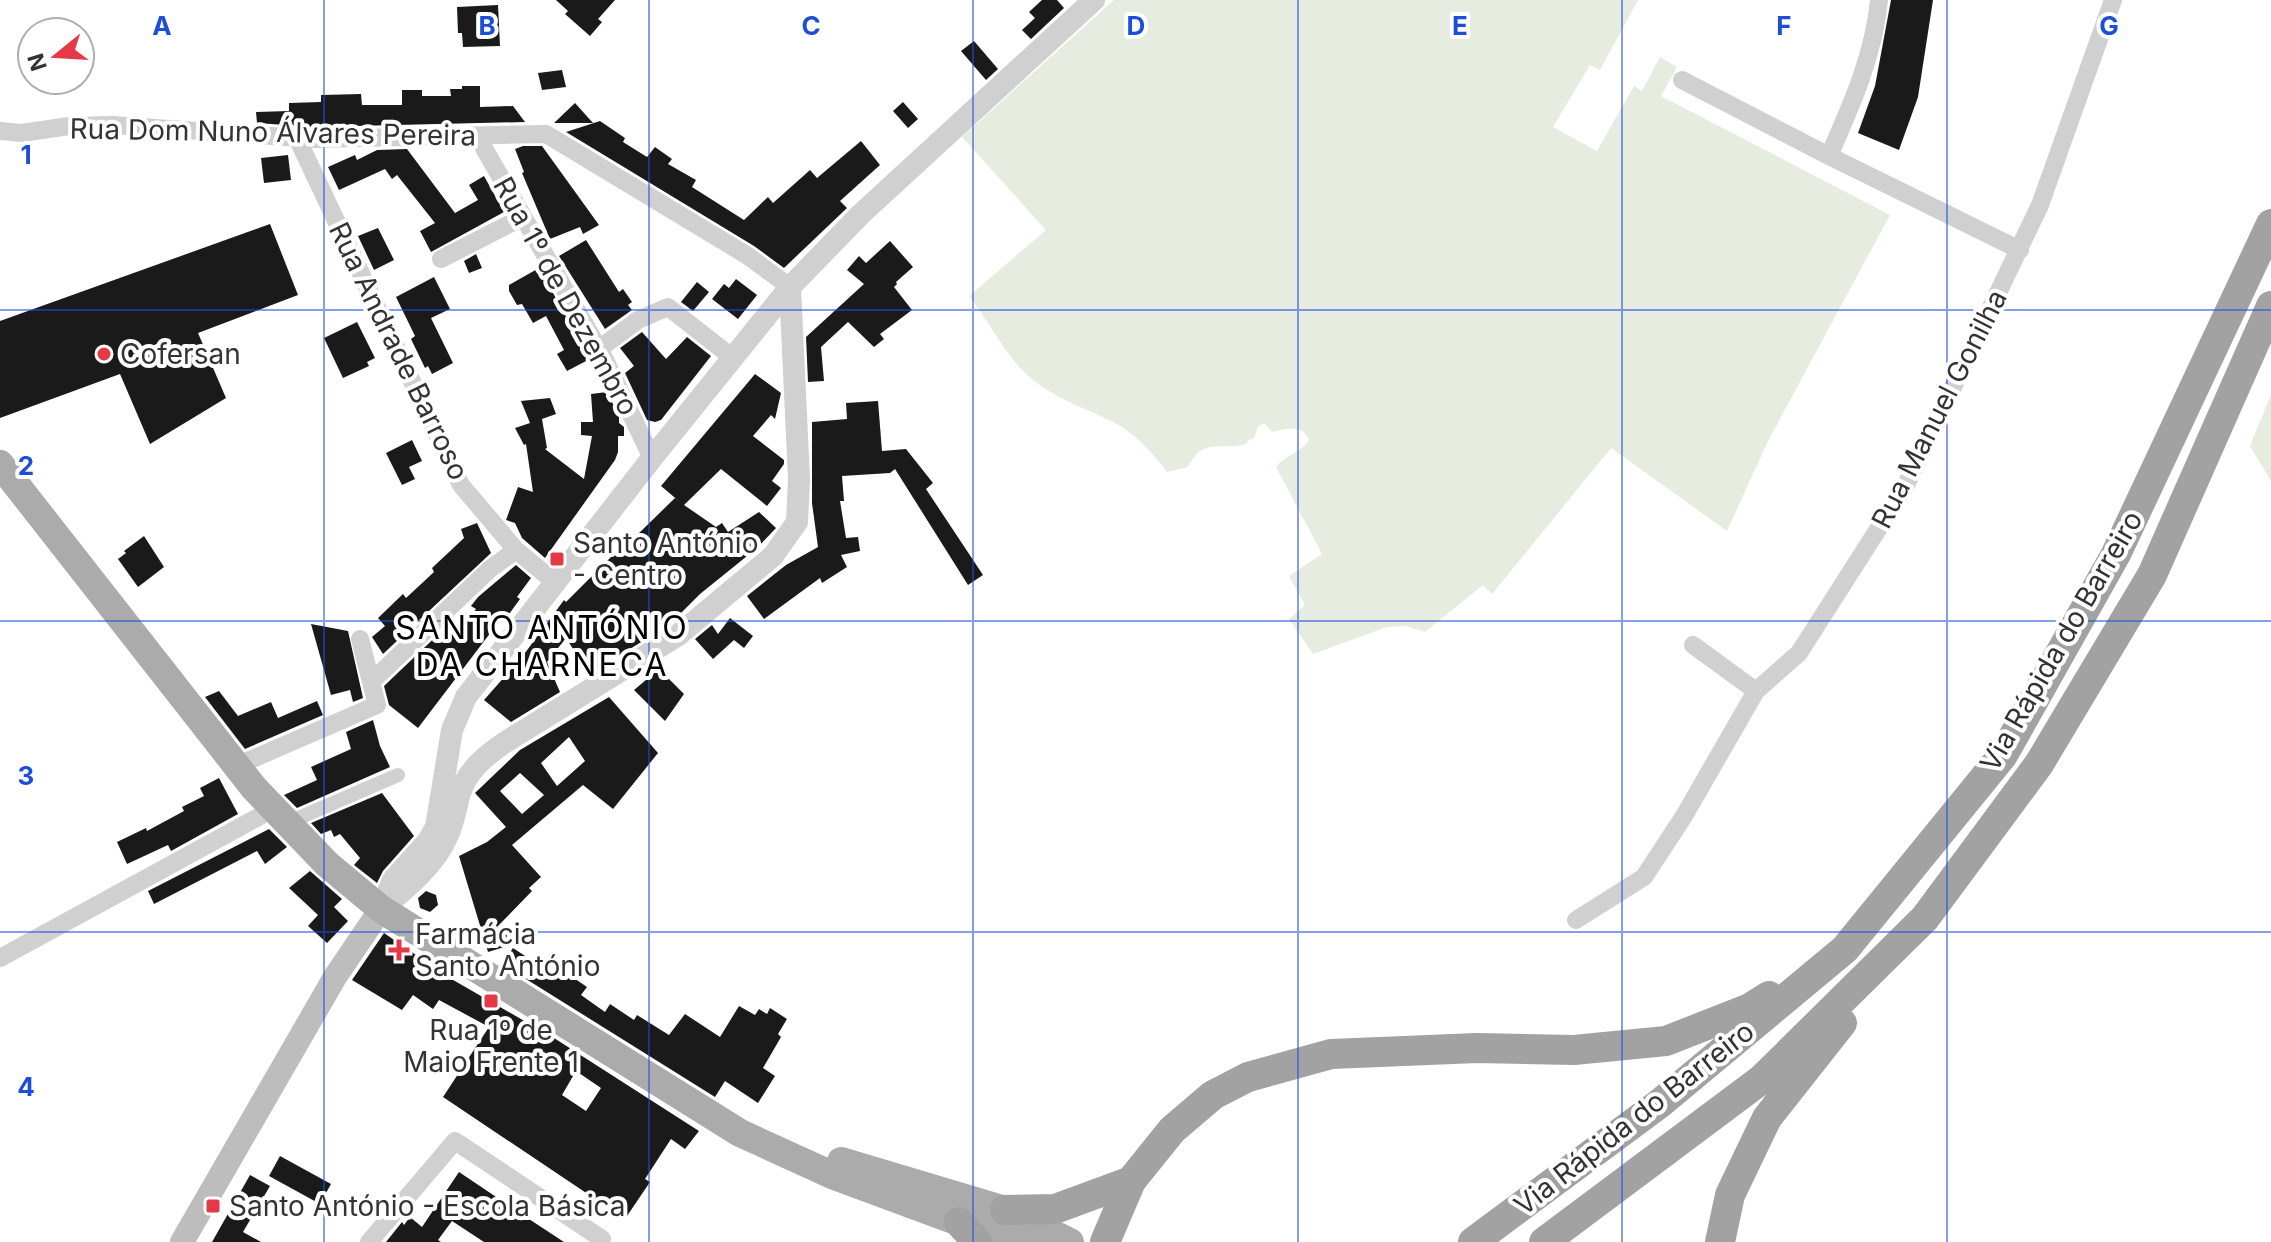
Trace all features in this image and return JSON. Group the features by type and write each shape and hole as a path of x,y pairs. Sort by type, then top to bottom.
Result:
{"highway":[{"name":"Via Rápida do Barreiro","path":"1473,1242 1659,1104 1845,949 2003,755 2116,554 2271,224"},
{"name":"Via Rápida do Barreiro","path":"1544,1242 1762,1079 1925,918 2039,764 2152,575 2271,306"},
{"path":"1720,1242 1730,1195 1767,1118 1925,918"},
{"path":"1105,1242 1131,1181 1172,1130 1213,1095 1248,1077 1331,1054 1477,1048 1574,1050 1666,1041 1750,1008 1845,949"},
{"path":"1005,1210 1055,1209 1131,1181"}],"main road":[{"path":"0,464 236,766 327,864 381,909 740,1133 968,1232 1012,1236 1032,1234 1070,1242"},
{"path":"182,1242 335,977 381,909"},
{"path":"740,1133 1005,1210 1032,1234"}],"street":[{"path":"381,909 393,880 428,841 436,827 450,741 460,706 652,458 790,287 861,214 1094,0"},
{"path":"1829,156 1876,32 1879,0"},
{"name":"Rua Manuel Gonilha","path":"1576,920 1644,877 1684,816 1756,691 1799,653 1905,487 2040,205 2113,0"},
{"path":"1682,80 2020,250"},
{"name":"Rua Dom Nuno Álvares Pereira","path":"0,131 22,133 69,126 113,125 297,138 546,134 748,256 790,287"},
{"name":"Rua 1º de Dezembro","path":"477,136 599,349 652,458"},
{"name":"Rua Andrade Barroso","path":"297,138 461,485 516,550 556,583"},
{"path":"441,259 523,217"},
{"path":"381,909 405,891 440,851 448,836 461,791 480,761 677,636 773,556 797,522 799,479 790,287"},
{"path":"599,349 638,320 668,307 733,358"},
{"path":"371,682 490,569 516,550"},
{"path":"236,766 377,705 360,639"},
{"path":"1693,645 1756,691"},
{"path":"450,741 463,759 480,761"},
{"path":"0,958 280,816 398,775"},
{"path":"369,1242 455,1141 602,1239"},
{"path":"893,1198 911,1193 1032,1234"}],"shaded area":[{"path":"1114,0 1638,0 1600,70 1590,65 1553,127 1597,151 1634,86 1642,91 1660,57 1677,67 1661,96 1890,215 1767,443 1727,531 1611,448 1492,594 1483,585 1425,632 1406,626 1387,627 1313,654 1289,619 1305,605 1289,576 1322,554 1276,467 1306,444 1309,440 1306,435 1293,429 1272,432 1264,423 1246,444 1206,448 1194,457 1188,467 1167,472 1129,432 1061,398 1032,379 1006,350 969,296 1046,230 962,137"},
{"path":"2271,395 2271,481 2250,446"}],"building":[{"path":"556,0 615,0 598,19 602,22 590,36 565,14 568,11"},
{"path":"1042,0 1057,0 1064,8 1031,39 1022,30 1035,18 1029,12"},
{"path":"1891,0 1933,0 1918,97 1899,150 1858,133 1875,86"},
{"path":"498,5 500,46 463,47 462,33 458,33 457,7"},
{"path":"974,41 998,69 986,80 961,51"},
{"path":"562,70 566,87 542,90 538,73"},
{"path":"462,86 480,86 480,107 513,106 525,122 314,127 257,123 256,112 289,111 289,103 321,102 321,95 361,94 362,105 402,105 402,90 422,90 422,96 451,96 450,89 462,89"},
{"path":"903,102 918,119 908,128 893,111"},
{"path":"575,103 593,123 554,123"},
{"path":"600,121 625,138 623,142 647,157 655,147 672,159 668,164 696,180 692,187 744,220 768,197 773,203 810,170 817,178 861,141 880,165 840,201 847,208 784,268 754,246 566,132"},
{"path":"542,146 599,225 583,234 580,227 550,239 515,149"},
{"path":"407,149 455,213 478,200 469,185 484,176 504,212 431,252 420,231 435,223 397,175 392,179 385,169 339,190 328,167 355,155 357,160 377,150"},
{"path":"288,155 291,180 264,183 261,158"},
{"name":"Cofersan","path":"270,224 298,295 198,333 226,398 150,444 120,374 0,418 0,321"},
{"path":"378,228 394,260 374,270 358,236"},
{"path":"586,240 619,292 623,289 632,302 628,305 632,310 605,329 559,256"},
{"path":"890,241 913,267 894,287 912,310 880,334 884,339 874,347 848,322 821,347 824,381 808,382 806,337 864,284 847,270 859,256 866,263"},
{"path":"476,254 482,268 469,273 464,261"},
{"path":"539,268 590,359 567,371 557,354 564,350 546,316 533,323 522,304 517,305 509,291 509,285"},
{"path":"434,277 450,309 431,318 453,363 432,374 428,366 425,368 411,339 415,336 396,297"},
{"path":"736,279 757,295 738,319 712,299 724,284 729,288"},
{"path":"697,282 709,292 693,311 681,302"},
{"path":"357,322 375,358 367,362 369,366 343,378 324,338"},
{"path":"642,332 666,359 687,337 711,356 661,420 655,422 647,420 625,373 634,366 620,348"},
{"path":"755,374 781,393 775,419 771,415 753,436 784,460 772,481 781,488 767,506 721,469 684,505 716,527 722,523 728,532 759,512 776,528 669,625 589,674 566,638 547,662 560,692 511,722 484,700 522,657 564,600 566,602 675,498 680,502 661,486"},
{"path":"607,392 619,416 619,423 624,427 624,436 618,436 615,460 545,558 522,538 515,523 506,520 518,487 533,492 526,444 515,428 530,423 521,401 550,398 556,414 542,419 545,449 584,479 592,436 581,435 581,422 593,422 591,394"},
{"path":"878,401 882,451 906,449 933,483 926,489 983,575 968,585 895,469 890,473 842,476 844,501 840,501 846,538 858,537 860,551 841,555 847,567 822,583 820,578 764,619 747,596 786,565 818,547 812,503 812,422 847,419 846,403"},
{"path":"412,440 422,461 409,467 415,479 402,485 386,453"},
{"path":"477,523 491,553 383,654 372,637 385,626 378,618 403,594 406,598 434,572 432,568 464,538 461,529"},
{"path":"144,536 164,567 138,587 118,559"},
{"path":"516,565 531,578 517,597 520,599 507,617 504,615 418,728 389,705 384,686 447,626 458,634 476,609 471,606 478,597"},
{"path":"730,618 753,636 744,648 734,640 713,659 695,639 712,625 718,634"},
{"path":"311,624 348,631 363,698 353,702 350,690 331,695"},
{"path":"659,669 684,694 665,721 634,690"},
{"path":"219,691 238,716 271,702 278,718 317,701 323,715 245,749 205,697"},
{"path":"609,697 658,753 613,809 583,785 512,845 541,877 529,888 532,891 497,927 520,942 488,952 459,856 487,842 506,827 475,793 520,750","holes":["569,737 585,761 557,786 541,763","520,773 544,795 522,814 500,791"]},
{"path":"373,720 390,767 297,808 284,795 317,780 311,767 351,749 346,732"},
{"path":"219,778 238,814 171,851 168,845 127,864 117,842 146,828 147,831 184,811 182,807 204,796 200,788"},
{"path":"382,793 414,836 383,871 377,883 354,865 360,858 340,834 334,837 331,830 321,834 311,823"},
{"path":"269,829 287,847 265,864 257,851 154,904 148,891"},
{"path":"310,871 342,899 334,907 348,921 327,943 308,926 318,915 289,888"},
{"path":"426,891 436,895 438,905 430,912 420,908 418,898"},
{"path":"384,933 448,977 554,1038 699,1131 685,1149 671,1139 645,1179 650,1182 625,1219 443,1097 489,1027 439,1000 433,1009 413,995 402,1010 352,980","holes":["576,1071 601,1088 586,1111 562,1095"]},
{"path":"513,948 554,975 559,968 587,987 581,995 605,1012 610,1004 634,1020 637,1015 669,1035 685,1014 720,1037 739,1006 755,1015 759,1009 767,1014 770,1008 787,1019 778,1034 781,1037 763,1068 775,1076 758,1103 725,1081 715,1097 502,964"},
{"path":"280,1156 331,1184 320,1204 269,1176"},
{"path":"459,1172 564,1242 484,1242 452,1221 438,1240 441,1242 386,1242 410,1217 422,1227"},
{"path":"250,1175 270,1186 243,1232 261,1242 212,1242"}],"place":[{"name":"Cofersan","path":"104,354"},
{"name":"Santo António - Centro","path":"557,559"},
{"name":"Farmácia Santo António","path":"399,950"},
{"name":"Rua 1º de Maio Frente 1","path":"491,1001"},
{"name":"Santo António - Escola Básica","path":"213,1206"}],"district":[{"name":"SANTO ANTÓNIO DA CHARNECA","path":"542,646"}]}
